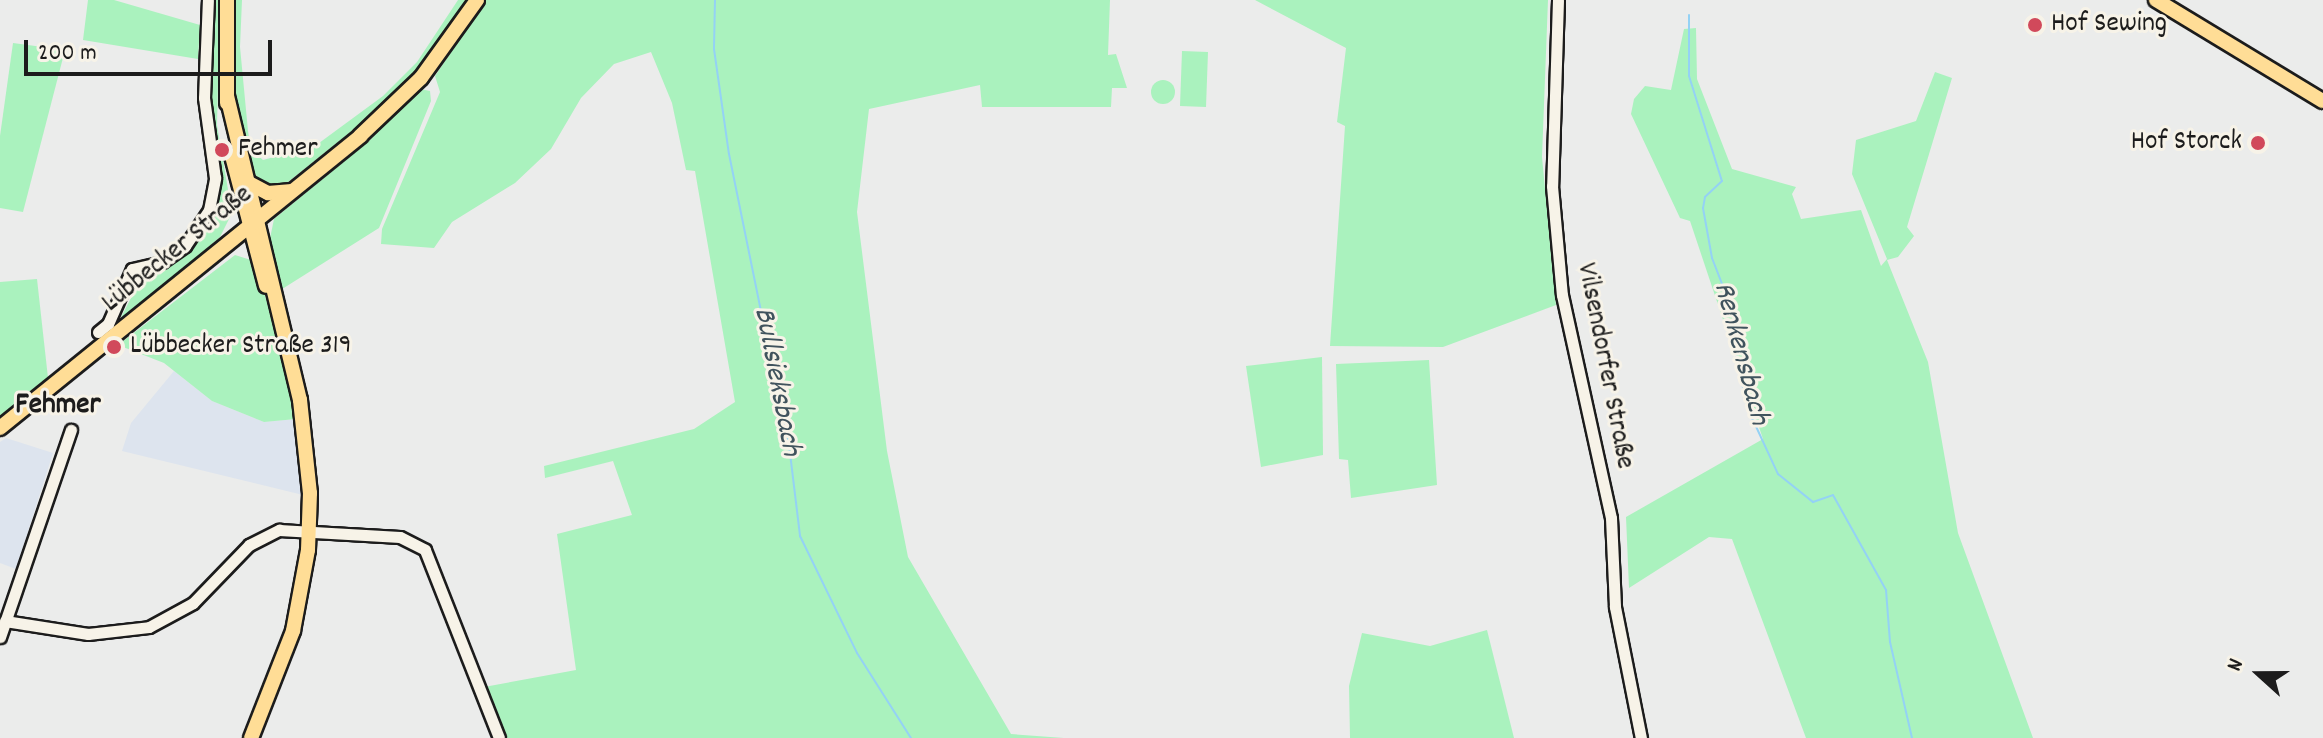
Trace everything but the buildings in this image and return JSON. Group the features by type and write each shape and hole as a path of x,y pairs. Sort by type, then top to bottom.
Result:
{"main road":[{"path":"227,0 230,147 288,349 305,425 309,531 308,550 284,661 251,738"},
{"name":"Lübbecker Straße","path":"0,428 253,224 411,88 477,0"},
{"path":"2156,0 2323,101"},
{"path":"227,96 247,182 257,260 288,349"},
{"path":"247,182 268,193 292,191"},
{"path":"221,250 245,251 257,260"}],"street":[{"path":"98,332 108,324 132,269 162,262 185,246 209,210 215,178 204,98 208,0"},
{"name":"Vilsendorfer Straße","path":"1558,0 1552,175 1562,295 1611,518 1617,618 1641,738"},
{"path":"0,637 10,622 71,430"},
{"path":"10,622 96,634 154,625 202,595 261,536 279,530 400,537 425,550 499,738"}],"shaded area":[{"path":"174,371 212,401 264,422 296,419 303,495 122,451 131,423"},
{"path":"6,438 53,453 16,569 0,563 0,442"}],"green space":[{"path":"88,0 114,0 200,25 198,59 83,40"},
{"path":"212,0 220,0 217,125 232,213 220,237 117,325 145,271 174,263 192,248 215,215 219,174 208,82"},
{"path":"235,0 242,0 240,47 251,149 263,160 315,146 383,96 417,62 458,0 466,0 414,72 377,111 288,182 262,188 250,175 234,100"},
{"path":"486,0 1110,0 1108,55 1116,54 1127,88 1112,88 1111,107 982,107 980,85 869,109 857,212 887,451 908,557 1011,734 1064,738 504,738 484,687 576,670 557,534 632,515 613,461 545,478 544,466 694,429 735,402 695,171 686,170 672,103 651,52 614,64 581,98 551,149 515,183 452,222 434,248 381,244 382,229 440,92 435,76"},
{"path":"1255,0 1548,0 1542,157 1556,305 1443,347 1330,346 1345,126 1337,122 1346,48"},
{"path":"1696,28 1697,79 1732,169 1796,187 1792,194 1801,219 1861,210 1881,266 1887,259 1852,174 1856,140 1916,121 1935,72 1952,78 1907,227 1914,236 1898,257 1887,260 1928,362 1958,533 2033,738 1806,738 1732,539 1709,537 1629,588 1626,517 1763,439 1690,221 1680,218 1631,114 1634,99 1645,86 1671,90 1684,29"},
{"path":"13,43 65,50 23,212 0,208 0,136"},
{"path":"1182,51 1208,52 1206,107 1180,106"},
{"path":"1163,80 1171,84 1175,92 1171,100 1163,104 1155,100 1151,92 1155,84"},
{"path":"420,89 430,91 431,101 379,228 279,291 269,243 274,219 370,140"},
{"path":"235,255 251,260 260,280 284,354 296,419 264,422 212,401 164,363 118,345"},
{"path":"37,279 48,378 0,418 0,282"},
{"path":"1322,357 1323,455 1261,467 1246,366"},
{"path":"1429,360 1437,485 1351,498 1348,460 1339,459 1336,364"},
{"path":"1487,630 1514,738 1350,738 1349,686 1362,633 1430,646"}],"waterway":[{"name":"Bullsieksbach","path":"715,0 714,49 729,154 790,453 800,536 857,653 911,738"},
{"name":"Renkensbach","path":"1689,15 1689,76 1722,181 1705,197 1703,208 1712,258 1736,320 1732,334 1747,407 1778,474 1813,502 1833,495 1886,590 1890,642 1912,738"}],"place":[{"name":"Hof Sewing","path":"2035,25"},
{"name":"Hof Storck","path":"2258,143"},
{"name":"Fehmer","path":"222,150"},
{"name":"Lübbecker Straße 319","path":"114,347"}],"district":[{"name":"Fehmer","path":"58,407"}]}
